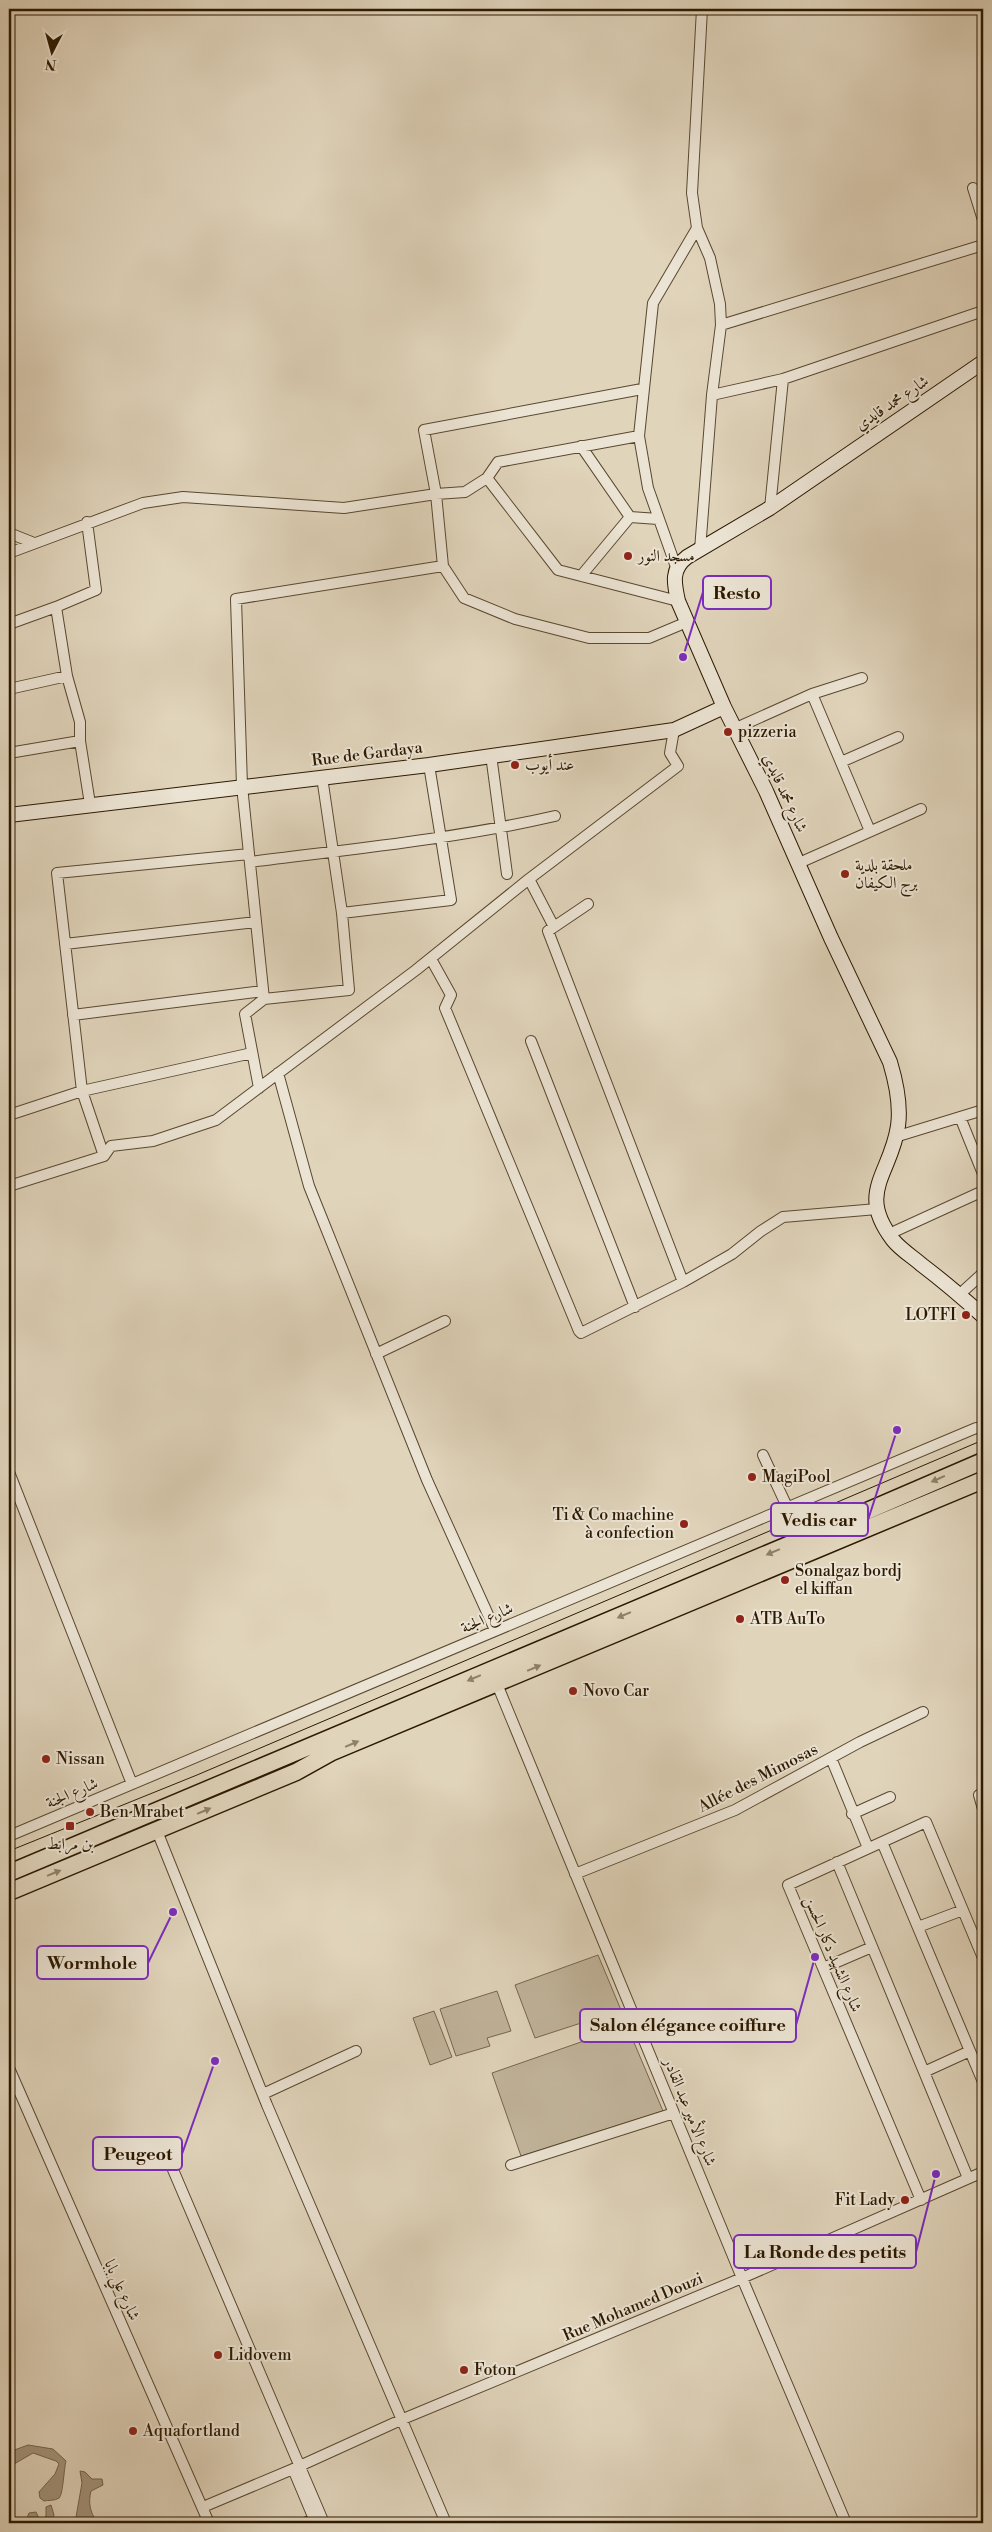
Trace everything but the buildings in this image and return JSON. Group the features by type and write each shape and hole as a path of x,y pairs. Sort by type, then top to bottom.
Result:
{"main road":[{"name":"شارع محمد قايدي","path":"983,362 770,508 700,550 676,568 674,584 678,601 724,707 736,728 799,863 831,938 890,1062 896,1083 898,1106 895,1137 877,1189 877,1209 889,1234 900,1247 983,1316"},
{"name":"Rue de Gardaya","path":"9,815 429,765 674,730 724,707"},
{"path":"9,1873 802,1540 983,1461"},
{"path":"9,1892 296,1772 332,1752 983,1480"}],"street":[{"path":"700,550 712,395 721,324 720,304 710,258 697,228 692,193 702,9"},
{"path":"973,188 983,220"},
{"path":"676,568 648,488 639,436 642,389 653,303 697,228"},
{"path":"721,324 983,246"},
{"path":"712,395 783,378 983,311"},
{"path":"770,508 783,378"},
{"path":"642,389 424,430 436,494 443,566 464,598 515,619 589,638 649,638 687,622"},
{"path":"9,553 87,522 144,503 182,497 344,508 436,494 465,492 486,478 498,462 639,436"},
{"path":"580,446 630,517"},
{"path":"486,478 558,570 678,601"},
{"path":"630,517 658,519"},
{"path":"581,576 630,517"},
{"path":"9,624 96,590 87,522"},
{"path":"9,533 34,543"},
{"path":"264,995 242,786 236,599 443,566"},
{"path":"56,607 67,676 80,722 80,741 90,804"},
{"path":"9,689 67,676"},
{"path":"736,728 812,694 862,678"},
{"path":"812,694 870,832"},
{"path":"9,1186 104,1156 111,1146 153,1141 216,1120 431,959 529,878 678,766 670,753 674,730"},
{"path":"840,762 898,737"},
{"path":"9,753 80,741"},
{"path":"491,755 507,874"},
{"path":"342,914 451,900 429,765"},
{"path":"72,1014 264,995 349,990 342,914 322,777"},
{"path":"799,863 922,809"},
{"path":"104,1156 82,1091 57,873 333,852 501,829 555,816"},
{"path":"529,878 554,927"},
{"path":"588,904 548,931 683,1282"},
{"path":"65,944 256,922"},
{"path":"431,959 451,995 445,1008 579,1331 585,1332 683,1282 732,1254 761,1230 784,1217 877,1209"},
{"path":"259,1088 245,1014 264,995"},
{"path":"531,1040 635,1307"},
{"path":"9,1116 82,1091 252,1053"},
{"path":"278,1073 309,1186 427,1480 495,1630"},
{"path":"895,1137 983,1110"},
{"path":"960,1117 983,1174"},
{"path":"889,1234 983,1191"},
{"path":"959,1295 983,1273"},
{"path":"376,1354 445,1321"},
{"name":"شارع الجنة","path":"9,1836 976,1428"},
{"path":"763,1455 802,1540"},
{"path":"9,1472 132,1784"},
{"name":"شارع الأمير عبد القادر","path":"496,1684 742,2278 846,2523"},
{"name":"Allée des Mimosas","path":"575,1874 735,1810 860,1742 923,1712"},
{"path":"831,1758 852,1814 868,1848"},
{"path":"979,1795 983,1809"},
{"path":"852,1814 890,1797"},
{"name":"شارع الشهيد دكار الحسن","path":"921,2200 788,1885 926,1822 983,1958"},
{"path":"157,1831 263,2094 446,2523"},
{"path":"882,1842 983,2082"},
{"path":"837,1862 968,2178"},
{"path":"918,1927 963,1910"},
{"path":"823,1968 872,1947"},
{"path":"263,2094 356,2051"},
{"path":"924,2072 970,2051"},
{"name":"شارع علي بابا","path":"9,2068 209,2523"},
{"path":"511,2165 674,2113"},
{"path":"165,2151 296,2467 314,2519 305,2523"},
{"name":"Rue Mohamed Douzi","path":"203,2507 403,2419 742,2278 983,2172"},
{"path":"296,2467 324,2523"}],"shaded area":[{"path":"598,1955 621,2010 535,2038 515,1985"},
{"path":"497,1991 511,2031 487,2038 490,2046 456,2056 440,2009"},
{"path":"434,2011 452,2057 430,2065 413,2018"},
{"path":"627,2026 663,2111 521,2156 492,2073"},
{"path":"28,2445 53,2449 66,2461 62,2492 59,2498 44,2501 40,2498 39,2492 55,2474 59,2464 56,2461 33,2453 9,2467 9,2452"},
{"path":"80,2471 85,2472 92,2479 102,2479 103,2485 91,2491 90,2507 97,2522 100,2521 102,2523 75,2523 82,2483"},
{"path":"51,2505 54,2515 52,2523 41,2523 46,2516 46,2507"},
{"path":"36,2512 41,2523 30,2523 27,2518 29,2513"}],"tram line":[{"path":"9,1851 197,1775 983,1440"}],"place":[{"name":"مسجد النور","path":"628,556"},
{"name":"Resto","path":"683,657"},
{"name":"pizzeria","path":"728,732"},
{"name":"عند أيوب","path":"515,765"},
{"name":"ملحقة بلدية برج الكيفان","path":"845,874"},
{"name":"LOTFI","path":"966,1315"},
{"name":"Vedis car","path":"897,1430"},
{"name":"MagiPool","path":"752,1477"},
{"name":"Ti & Co machine à confection","path":"684,1524"},
{"name":"Sonalgaz bordj el kiffan","path":"785,1580"},
{"name":"ATB AuTo","path":"740,1619"},
{"name":"Novo Car","path":"573,1691"},
{"name":"Nissan","path":"46,1759"},
{"name":"Ben Mrabet","path":"90,1812"},
{"name":"بن مرابط","path":"70,1826"},
{"name":"Wormhole","path":"173,1912"},
{"name":"Salon élégance coiffure","path":"815,1957"},
{"name":"Peugeot","path":"215,2061"},
{"name":"La Ronde des petits","path":"936,2174"},
{"name":"Fit Lady","path":"905,2200"},
{"name":"Lidovem","path":"218,2355"},
{"name":"Foton","path":"464,2370"},
{"name":"Aquafortland","path":"133,2431"}]}
